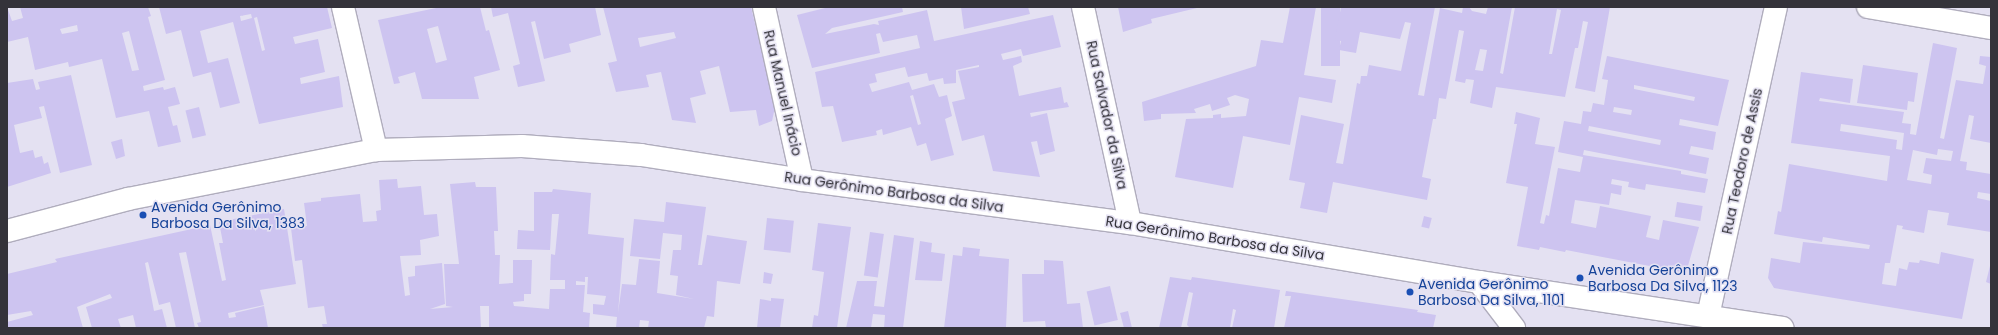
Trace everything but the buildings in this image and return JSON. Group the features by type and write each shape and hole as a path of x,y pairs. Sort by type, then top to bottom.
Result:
{"street":[{"path":"343,7 376,150"},
{"name":"Rua Manuel Inácio","path":"764,7 802,180"},
{"name":"Rua Salvador da Silva","path":"1083,7 1130,224"},
{"name":"Rua Teodoro de Assis","path":"1708,316 1776,7"},
{"path":"1868,7 1991,28"},
{"name":"Rua Gerônimo Barbosa da Silva","path":"7,232 128,199 376,150 522,146 641,155 802,180 1130,224 1479,282 1783,328"},
{"path":"1479,282 1514,328"}],"place":[{"name":"Avenida Gerônimo Barbosa Da Silva, 1383","path":"143,215"},
{"name":"Avenida Gerônimo Barbosa Da Silva, 1123","path":"1580,278"},
{"name":"Avenida Gerônimo Barbosa Da Silva, 1101","path":"1410,292"}]}
